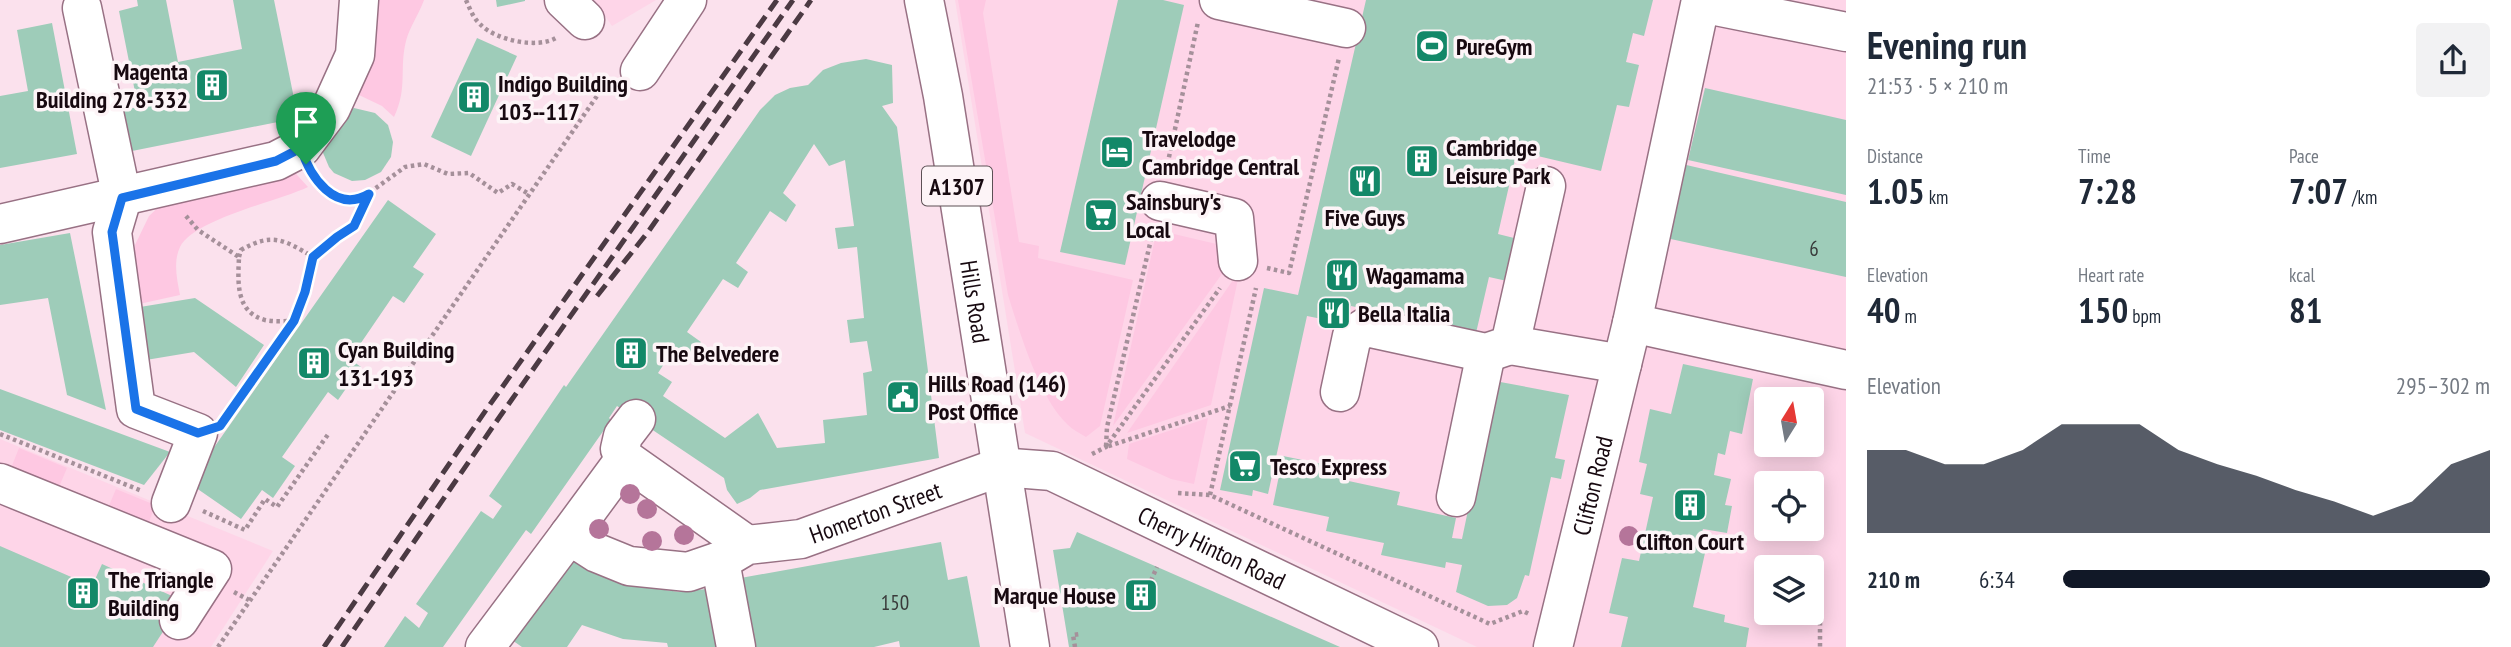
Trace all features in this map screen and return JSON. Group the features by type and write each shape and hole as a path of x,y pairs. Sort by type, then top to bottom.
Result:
{"street":[{"path":"0,224 276,161 301,148 331,108 355,55 359,0"},
{"path":"628,70 687,0"},
{"name":"Hills Road","path":"924,0 943,96 1030,647"},
{"path":"1701,1 1846,33"},
{"name":"Clifton Road","path":"1553,647 1632,323 1701,1"},
{"path":"1210,7 1346,28"},
{"path":"82,8 122,198 112,232 136,409 198,433 171,503"},
{"path":"1456,497 1546,186"},
{"path":"1160,201 1234,218 1248,271"},
{"path":"1632,323 1846,370"},
{"path":"1340,392 1352,336 1366,327 1498,349 1622,365"},
{"path":"636,419 623,436 620,449 625,459 733,553 736,647"},
{"path":"485,647 625,459"},
{"name":"Homerton Street","path":"569,535 597,553 629,566 688,572 733,553 801,539 1000,467"},
{"name":"Cherry Hinton Road","path":"1000,467 1052,471 1419,647"},
{"path":"0,483 212,569 179,620"}],"path":[{"path":"466,0 482,27 514,41 549,42 569,19"},
{"path":"1210,7 1160,201 1107,427 1106,447 1230,406"},
{"path":"218,647 529,194 628,70"},
{"path":"301,148 313,176 325,190 343,198 358,200 405,167 424,164 448,174 470,173 498,193 512,184 529,194"},
{"path":"198,433 220,426 294,321 305,292 313,257 354,226 369,194"},
{"path":"198,230 239,257"},
{"path":"294,321 264,320 245,307 237,288 241,250 257,241 285,240 313,257"},
{"path":"1210,495 1230,406 1248,271"},
{"path":"306,465 329,433"},
{"path":"1172,493 1210,495 1490,624 1523,611"},
{"path":"1148,587 1157,567"},
{"path":"1820,625 1820,647"},
{"path":"1075,647 1073,635 1080,634"}],"shaded area":[{"path":"379,0 424,0 406,41 401,97 394,117 382,106 359,95 374,50"},
{"path":"594,0 656,0 612,26"},
{"name":"Cambridge Leisure Park","path":"955,0 1846,0 1846,647 1477,647 1025,433"},
{"path":"958,0 986,0 983,13 1019,242 1039,246 1038,258 1133,280 1100,426 1086,437 1068,425 1048,399 1018,328 1008,295"},
{"path":"288,165 308,187 219,219 188,237 180,247 177,259 180,295 139,304 133,270 135,245 149,216 165,201"},
{"path":"1157,230 1225,246 1229,264 1113,426"},
{"path":"1240,270 1211,405 1127,433"},
{"path":"1208,418 1194,484 1171,479 1127,459 1129,444"},
{"path":"0,439 273,551 211,647 0,647"},
{"path":"19,448 67,468 59,487 11,468"},
{"path":"116,489 155,505 148,525 108,508"}],"building":[{"name":"Magenta Building 278-332","path":"137,0 166,0 178,62 242,49 233,0 274,0 298,118 122,153 114,112 138,107 119,11 138,6"},
{"path":"496,0 525,0 525,1 497,7"},
{"name":"Travelodge Cambridge Central","path":"1118,0 1163,0 1184,5 1125,265 1060,252"},
{"name":"Cambridge Leisure Park","path":"1366,0 1653,0 1644,36 1633,33 1626,62 1639,65 1629,107 1617,105 1601,171 1517,151 1498,234 1518,239 1507,281 1489,277 1476,333 1351,306 1347,324 1307,316 1268,494 1253,490 1252,496 1220,490 1264,288 1298,295"},
{"path":"52,23 77,154 0,168 0,96 28,91 17,30"},
{"name":"Indigo Building 103--117","path":"477,38 517,56 471,156 431,137"},
{"name":"The Belvedere","path":"866,59 892,65 893,103 882,106 897,127 939,458 760,490 737,504 727,490 724,478 617,406 609,418 611,420 531,534 526,530 443,647 384,647 405,616 419,628 428,613 416,604 481,511 493,519 502,506 489,496 564,385 566,387 760,110 775,95 790,88 808,85 823,70 841,63","holes":["814,144 829,166 845,160 854,226 835,228 838,249 857,247 864,318 847,320 850,343 867,341 872,371 863,373 867,415 823,420 825,443 777,448 758,413 725,438 663,396 672,382 658,373 675,347 690,358 701,342 687,332 723,279 738,288 748,272 736,263 770,211 786,222 796,205 783,193"]},
{"path":"1705,88 1846,120 1846,195 1688,160"},
{"path":"354,108 375,113 388,125 393,142 391,157 381,172 365,180 352,181 334,173 321,148 340,113"},
{"path":"1682,164 1846,202 1846,277 1666,238"},
{"name":"Cyan Building 131-193","path":"388,200 436,234 413,267 424,274 404,303 393,296 350,359 361,367 338,400 328,392 282,457 295,466 273,498 262,490 241,519 189,483"},
{"path":"70,233 106,410 67,395 48,298 0,305 0,245"},
{"path":"195,298 264,345 236,387 194,352 146,360 140,307"},
{"name":"Clifton Court","path":"1683,364 1753,379 1742,434 1730,431 1725,455 1718,453 1714,475 1731,479 1725,505 1732,506 1727,533 1703,529 1698,551 1705,553 1693,607 1725,615 1724,622 1749,628 1746,647 1621,647 1628,617 1609,613 1622,558 1639,561 1653,497 1640,494 1647,464 1639,462 1650,409 1671,414"},
{"path":"1495,381 1569,395 1555,458 1565,460 1561,479 1551,477 1529,576 1525,575 1517,598 1507,605 1488,606 1456,592 1462,565 1446,562 1445,568 1381,555 1384,543 1326,531 1329,517 1273,505 1283,456 1347,469 1344,480 1400,492 1397,505 1456,518 1452,538 1462,539"},
{"path":"0,389 170,452 144,485 0,430"},
{"name":"Marque House","path":"1077,532 1340,647 1069,647 1053,550 1070,548"},
{"path":"941,542 948,580 967,576 980,647 900,647 899,641 874,647 746,647 735,579"},
{"name":"The Triangle Building","path":"0,546 92,586 102,564 183,601 153,647 0,647"},
{"path":"563,555 605,577 642,587 680,592 715,588 725,647 668,647 667,643 623,639 582,625 567,647 522,647 509,638"}],"railway":[{"path":"324,647 486,410 777,0"},
{"path":"342,647 496,422 793,0"},
{"path":"597,296 648,232 811,0"}],"place":[{"name":"PureGym","path":"1432,46"},
{"name":"Magenta Building 278-332","path":"212,85"},
{"name":"Indigo Building 103--117","path":"474,97"},
{"name":"Travelodge Cambridge Central","path":"1117,152"},
{"name":"Cambridge Leisure Park","path":"1422,161"},
{"name":"Five Guys","path":"1365,181"},
{"name":"Sainsbury's Local","path":"1101,215"},
{"name":"Wagamama","path":"1342,275"},
{"name":"Bella Italia","path":"1334,313"},
{"name":"The Belvedere","path":"631,353"},
{"name":"Cyan Building 131-193","path":"314,363"},
{"name":"Hills Road (146) Post Office","path":"903,397"},
{"name":"Tesco Express","path":"1245,466"},
{"name":"Clifton Court","path":"1690,505"},
{"name":"The Triangle Building","path":"83,593"},
{"name":"Marque House","path":"1141,595"}],"route":[{"path":"301,148 306,164 325,190 343,198 358,200 369,194 354,226 313,257 305,292 294,321 220,426 198,433 136,409 112,232 122,198 276,161 301,148"}]}
